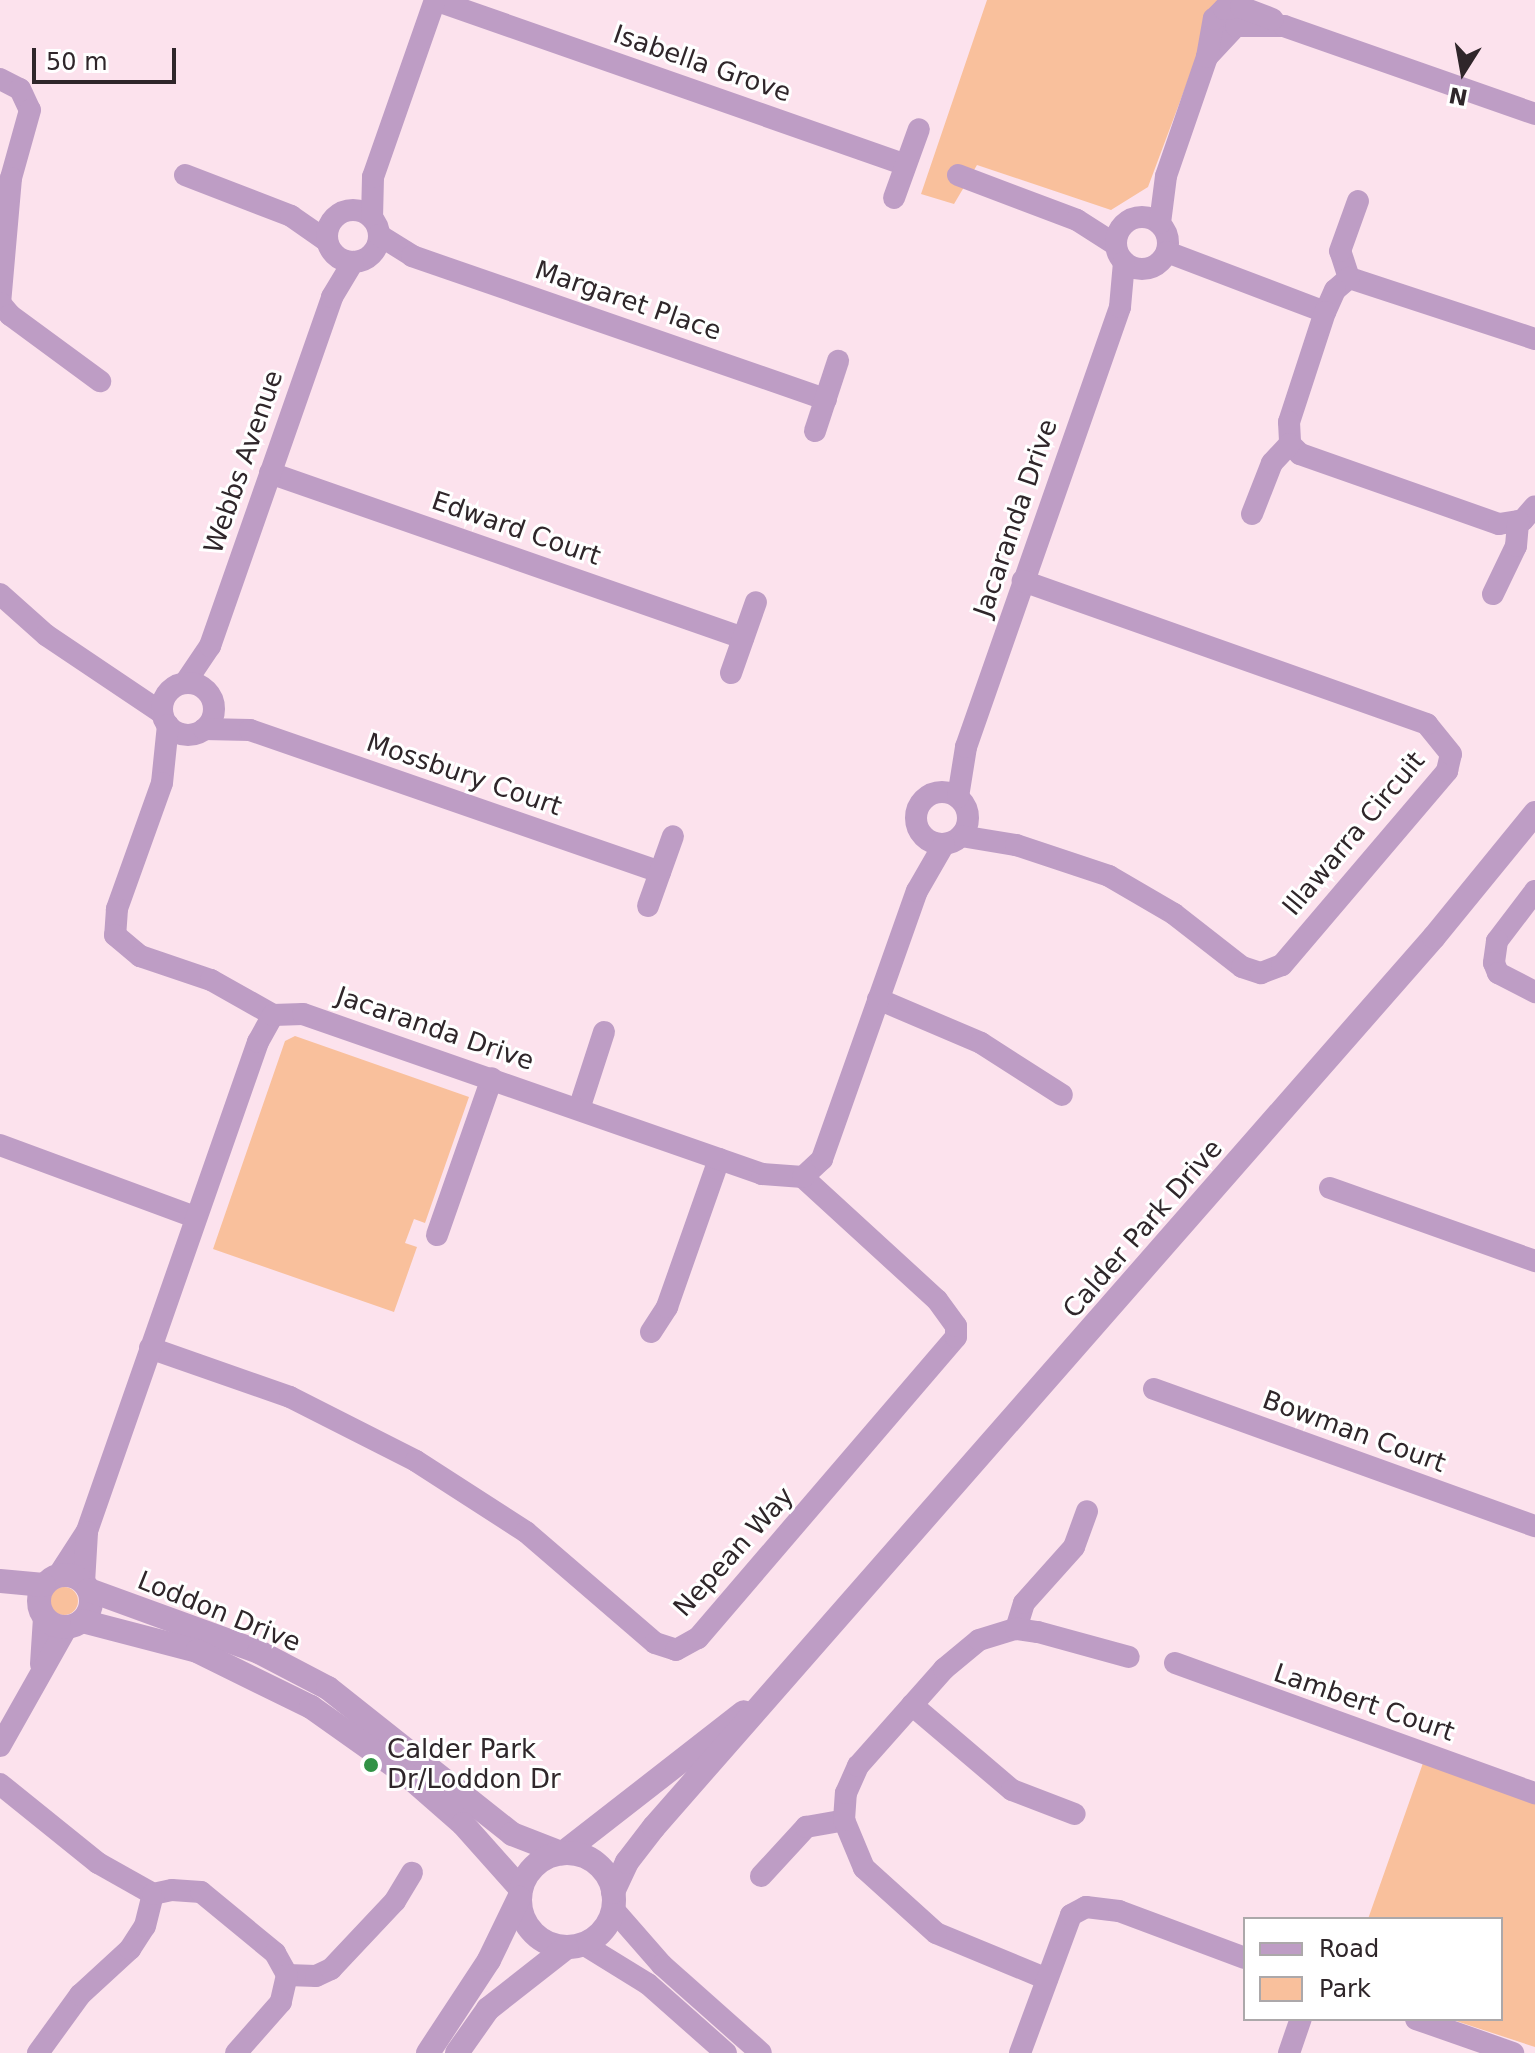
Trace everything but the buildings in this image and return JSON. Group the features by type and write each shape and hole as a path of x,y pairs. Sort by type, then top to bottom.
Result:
{"street":[{"name":"Isabella Grove","path":"435,0 905,165"},
{"name":"Webbs Avenue","path":"199,732 210,698 210,646 332,297 356,244 373,177 435,0"},
{"path":"1234,8 1535,114"},
{"name":"Jacaranda Drive","path":"273,1015 303,1014 762,1174 803,1177 822,1159 917,891 951,826 966,747 1120,307 1130,243 1166,176 1207,57 1234,8"},
{"path":"0,79 20,89 30,110 11,178 0,303 10,315 100,381"},
{"path":"894,198 919,129"},
{"path":"185,175 356,244"},
{"path":"958,175 1130,243 1167,252 1325,312"},
{"name":"Jacaranda Drive","path":"1160,223 1166,176"},
{"name":"Webbs Avenue","path":"341,214 373,177"},
{"path":"1349,278 1340,251 1358,201"},
{"path":"291,216 341,214"},
{"path":"341,214 356,244"},
{"path":"341,214 356,244"},
{"path":"1130,243 1160,223 1168,237 1167,252"},
{"name":"Margaret Place","path":"356,244 412,256 826,399"},
{"path":"1349,278 1335,290 1325,312 1289,422 1290,444 1300,454 1499,524 1527,514"},
{"path":"1349,278 1535,339"},
{"path":"815,431 838,361"},
{"path":"1252,514 1272,463 1290,444"},
{"name":"Edward Court","path":"270,473 743,638"},
{"path":"1493,594 1511,560 1527,514"},
{"name":"Illawarra Circuit","path":"936,792 951,826 1109,876 1174,914 1242,967 1261,973 1282,965 1447,771 1451,754 1427,724 1023,581"},
{"name":"Mossbury Court","path":"0,594 46,635 121,684 165,719 199,732 250,730"},
{"path":"731,673 756,602"},
{"name":"Webbs Avenue","path":"165,719 177,686 210,646"},
{"name":"Mossbury Court","path":"121,684 177,686 210,698 250,730 660,872"},
{"path":"162,783 165,719"},
{"path":"40,1669 46,1596 87,1531 195,1217 265,1023 273,1015 251,998 211,980 140,956 115,935 117,909 162,783 199,732"},
{"name":"Jacaranda Drive","path":"951,826 916,822 918,807 936,792 966,747"},
{"name":"Calder Park Drive","path":"613,1901 627,1862 654,1827 788,1678 1434,937 1535,813"},
{"path":"648,906 673,836"},
{"path":"1535,891 1497,941 1494,963 1498,973 1535,992"},
{"path":"878,999 981,1043 1062,1095"},
{"path":"579,1109 604,1032"},
{"path":"437,1235 492,1078"},
{"path":"0,1145 195,1217"},
{"path":"651,1332 667,1307 719,1159"},
{"name":"Nepean Way","path":"150,1348 290,1397 416,1461 526,1532 655,1643 676,1650 698,1638 956,1337 956,1326 937,1300 803,1177"},
{"path":"1330,1188 1535,1261"},
{"name":"Bowman Court","path":"1154,1389 1535,1526"},
{"path":"1016,1629 1024,1603 1074,1547 1087,1511"},
{"path":"0,1746 40,1669 90,1607 86,1587 87,1531"},
{"path":"0,1581 46,1596"},
{"name":"Loddon Drive","path":"46,1596 86,1587 259,1652 328,1688 402,1742 512,1834 562,1853"},
{"path":"0,1589 46,1596"},
{"name":"Loddon Drive","path":"46,1596 75,1624 197,1651 311,1707 407,1775 463,1824 520,1893"},
{"path":"1047,1979 936,1933 864,1868 844,1820 846,1793 858,1766 912,1705 979,1640 1016,1629 1129,1657"},
{"name":"Lambert Court","path":"1175,1663 1535,1793"},
{"name":"Calder Park Drive","path":"562,1853 788,1678"},
{"path":"912,1705 1012,1790 1075,1814"},
{"path":"0,1784 98,1863 153,1894 201,1892 275,1953 287,1975 281,2002 236,2053"},
{"path":"761,1876 806,1827 844,1820"},
{"path":"428,2053 489,1960 535,1865 562,1853 590,1859 601,1868 613,1901 662,1965 761,2053"},
{"path":"287,1975 316,1976 331,1969 395,1901 412,1873"},
{"path":"520,1893 527,1926 538,1938 575,1946 648,1984 726,2053"},
{"path":"38,2053 80,1995 130,1949 145,1926 153,1894"},
{"path":"457,2053 488,2009 607,1924 613,1901"},
{"path":"1020,2053 1071,1915 1086,1907 1119,1911 1243,1957"},
{"path":"1289,2053 1300,2021"},
{"path":"1422,2021 1513,2053"}],"green space":[{"path":"987,0 1218,0 1148,187 1111,210 977,165 954,204 921,194"},
{"path":"295,1036 469,1097 425,1223 414,1219 405,1243 417,1247 394,1312 213,1249 285,1041"},
{"path":"64,1587 74,1591 78,1601 74,1611 64,1615 54,1611 50,1601 54,1591"},
{"path":"1423,1763 1535,1802 1535,2047 1456,2021 1503,2021 1503,1917 1369,1917"}],"place":[{"name":"Calder Park Dr/Loddon Dr","path":"371,1765"}]}
